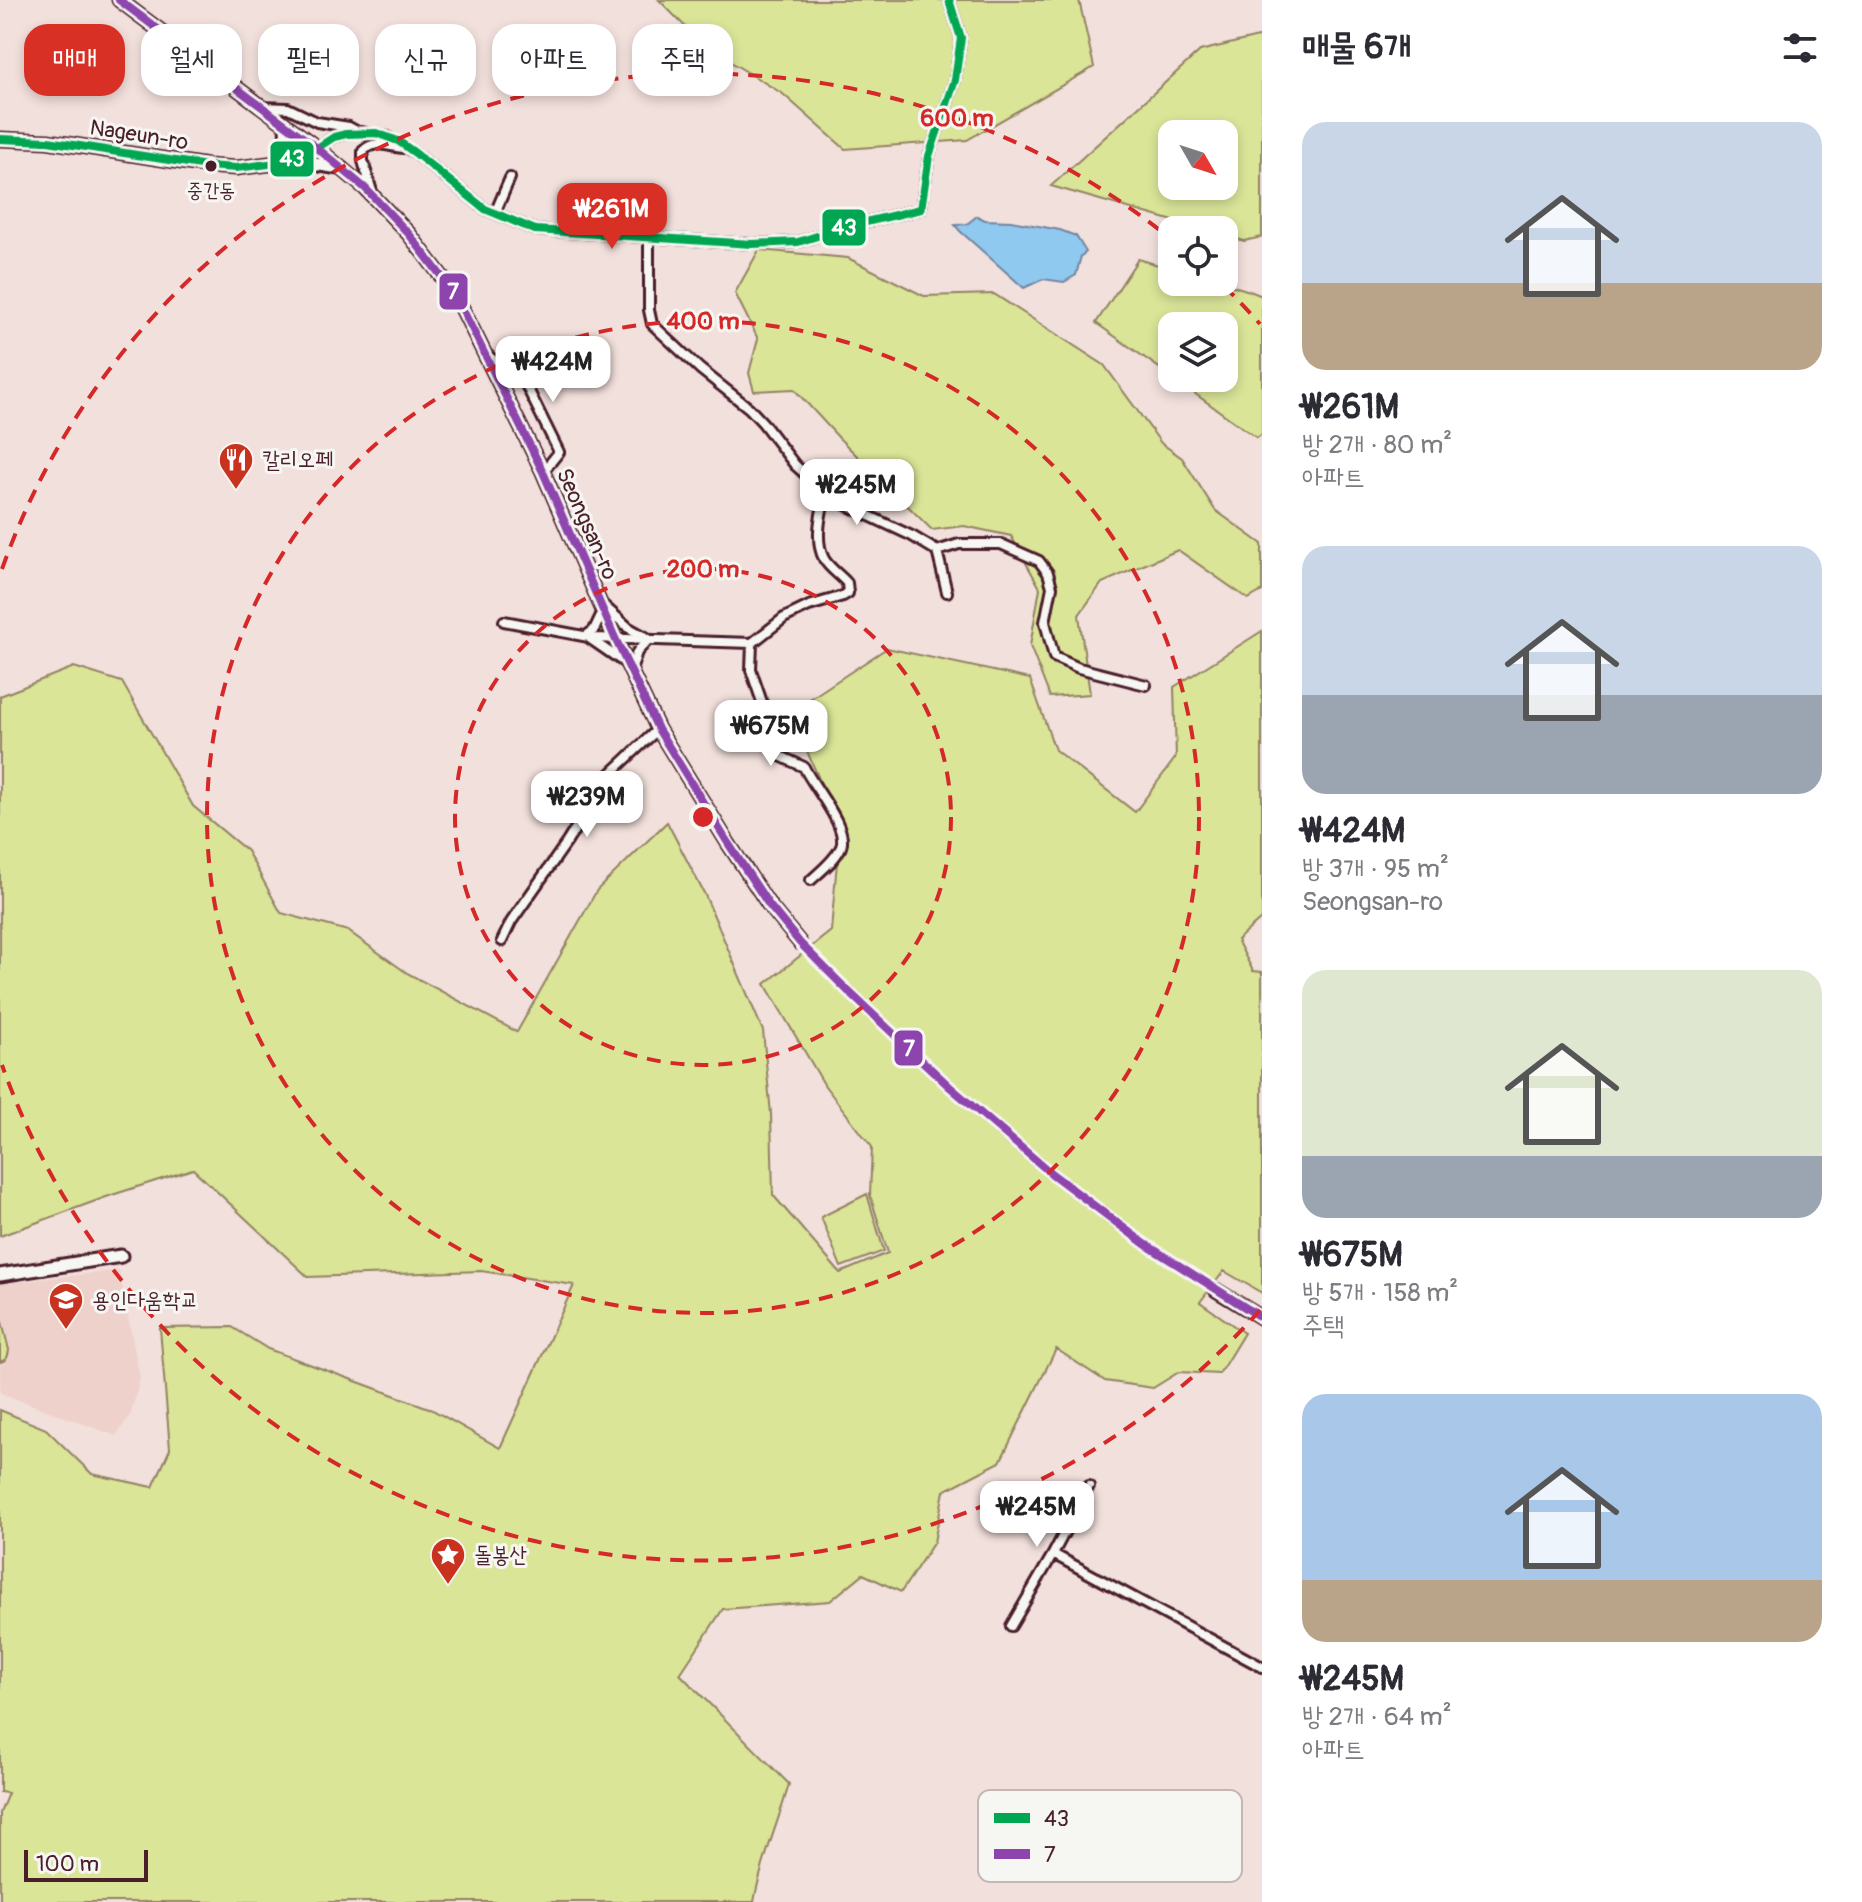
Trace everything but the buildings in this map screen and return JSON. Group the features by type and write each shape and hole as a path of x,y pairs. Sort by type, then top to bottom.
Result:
{"main road":[{"name":"Seongsan-ro","path":"119,0 341,168 409,234 455,294 543,472 658,729 769,905 800,943"},
{"path":"286,125 287,149 283,161 341,168"},
{"name":"Nageun-ro","path":"0,139 48,141 207,166 248,168 283,161 317,148"},
{"path":"0,1275 121,1256"},
{"path":"1216,1290 1262,1318"}],"street":[{"path":"317,148 334,137 359,133 388,137 408,148 485,209 535,230 752,244 798,242 921,209 929,156 955,80 961,38 949,0"},
{"path":"262,107 288,108 317,122 349,127 359,133"},
{"path":"373,196 363,151 376,144 408,148"},
{"path":"495,213 510,178"},
{"path":"649,238 649,310 652,324 700,369 749,408 795,465 833,499 899,529 937,551 947,592"},
{"path":"484,353 525,383 559,452 543,472"},
{"path":"504,621 586,636 752,643 784,618 848,593 847,583 825,563 821,553 821,512 826,493"},
{"path":"937,551 959,544 1001,544 1039,561 1048,573 1052,587 1045,622 1054,657 1079,668 1146,685"},
{"path":"586,636 594,630 601,605 629,628 649,639"},
{"path":"586,636 630,669 637,652 649,639"},
{"path":"752,643 751,670 773,745 780,756 804,767 843,836 835,857 811,880"},
{"path":"502,941 511,922 608,776 658,729"},
{"path":"1011,1626 1089,1486"},
{"path":"1053,1554 1262,1667"}],"shaded area":[{"name":"용인다움학교","path":"119,1270 140,1378 131,1414 116,1436 0,1393 0,1284"}],"green space":[{"path":"659,0 1079,0 1094,67 967,140 845,149 783,94 733,63 733,24 682,24"},
{"path":"1262,36 1262,237 1238,239 1238,216 1158,217 1051,186 1200,51"},
{"path":"759,250 848,258 924,296 994,294 1104,365 1161,443 1182,458 1215,510 1262,544 1262,591 1248,599 1178,550 1102,583 1079,615 1090,694 1050,697 1030,646 1040,588 1011,536 964,526 932,530 794,389 754,391 749,373 758,339 735,293"},
{"path":"1138,259 1158,265 1158,296 1238,296 1238,288 1262,296 1262,434 1257,438 1193,392 1238,392 1238,312 1158,312 1158,367 1096,323"},
{"path":"1262,631 1262,918 1237,940 1253,971 1262,972 1262,1293 1224,1271 1200,1302 1244,1333 1219,1374 1179,1372 1153,1388 1105,1381 1056,1349 1000,1462 944,1491 934,1542 901,1592 863,1574 830,1601 723,1609 680,1674 789,1784 754,1902 0,1902 0,1813 8,1793 0,1792 0,1410 46,1429 92,1474 153,1487 170,1449 160,1328 232,1327 268,1349 429,1408 500,1448 574,1285 481,1271 308,1277 193,1169 0,1236 0,696 74,667 122,682 193,806 247,851 281,913 348,931 407,973 517,1032 597,890 667,822 705,895 763,1031 771,1114 773,1195 840,1273 888,1253 870,1195 872,1147 825,1086 765,984 831,931 840,827 790,712 887,648 1030,679 1055,750 1135,812 1176,757 1174,687"},
{"path":"867,1194 884,1251 841,1267 821,1217"},
{"path":"0,1314 9,1350 7,1358 0,1362"}],"water":[{"path":"977,216 985,220 1011,221 1060,230 1076,236 1086,252 1081,256 1076,275 1064,282 1043,279 1024,288 955,225 967,224"}],"tunnel":[{"path":"800,943 908,1049 1021,1150 1114,1222 1216,1290"}],"transit line":[{"name":"7","path":"119,0 317,148 365,188 409,234 455,294 543,472 658,729 769,905 800,943 950,1087 1052,1174 1145,1244 1262,1318"},
{"name":"43","path":"0,139 48,141 236,168 289,160 334,137 376,133 398,141 485,209 535,230 752,244 798,242 921,209 929,156 955,80 961,38 949,0"}],"place":[{"name":"중간동","path":"211,166"},
{"name":"칼리오페","path":"236,491"},
{"name":"용인다움학교","path":"66,1331"},
{"name":"돌봉산","path":"448,1586"}]}
